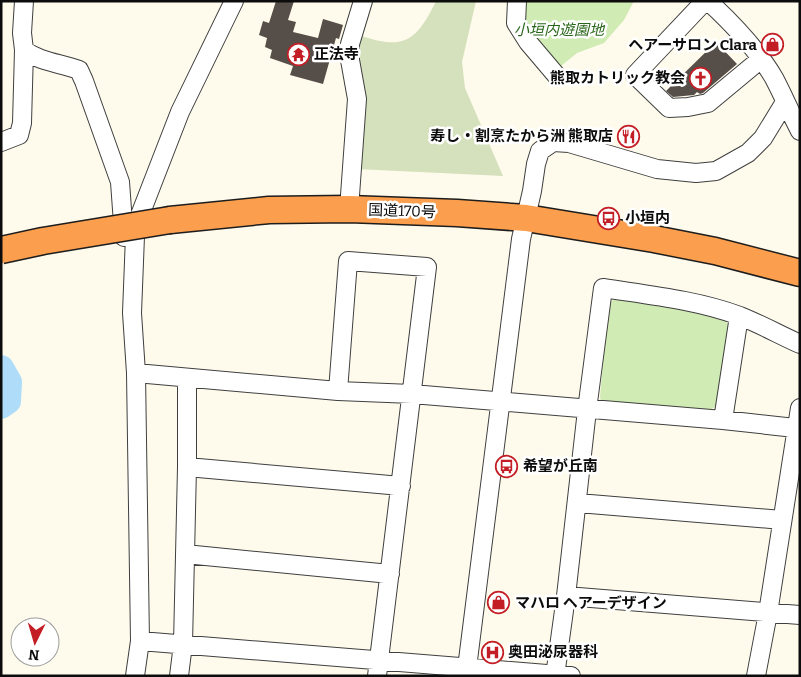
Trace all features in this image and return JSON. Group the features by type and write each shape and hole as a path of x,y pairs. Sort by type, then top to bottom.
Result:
{"highway":[{"name":"国道170号","path":"1,250 43,241 170,220 269,210 349,209 526,218 715,250 800,273"}],"street":[{"path":"1,142 19,135 22,123 24,1"},
{"path":"135,676 140,641 136,373 132,313 135,236 140,215 180,112 234,1"},
{"path":"349,209 357,99 350,60 350,44 363,1"},
{"path":"518,1 516,23 528,42 556,75"},
{"path":"761,59 708,102 688,107 669,108 635,75 707,1 733,24 761,59 774,79 800,131"},
{"path":"24,50 40,59 67,65 79,70 94,106 120,182 124,240 128,251 134,257"},
{"path":"467,672 521,239 540,151 553,142 569,143 657,169 696,173 716,171 748,153 763,138 785,102"},
{"path":"338,391 348,261 427,267 378,668"},
{"path":"140,641 183,644 378,668 560,675 566,596 603,288 668,298 739,316 800,344"},
{"path":"723,420 739,316"},
{"path":"136,373 338,391 412,394 723,420 795,428"},
{"path":"179,676 183,644 187,378"},
{"path":"756,676 768,613 795,428 800,408"},
{"path":"187,467 400,486"},
{"path":"578,503 782,520"},
{"path":"185,554 390,574"},
{"path":"566,596 800,615"}],"green space":[{"path":"436,1 476,1 462,62 465,88 503,176 356,169 356,34 385,42 405,40 421,27"},
{"name":"小垣内遊園地","path":"521,1 632,1 633,3 624,20 604,43 577,53 555,71 522,23"},
{"path":"619,297 724,318 730,328 717,406 706,412 601,402 608,303"}],"building":[{"path":"276,1 294,1 288,20 296,22 293,32 318,38 323,19 343,25 339,39 336,38 323,84 290,75 293,66 270,58 272,50 265,47 267,38 259,35 263,21 269,23"},
{"name":"熊取カトリック教会","path":"716,42 737,64 703,93 697,92 694,95 673,97 666,91"}],"waterway":[{"path":"1,368 9,382 8,401 1,406"}],"place":[{"name":"ヘアーサロン Clara","path":"773,45"},
{"name":"正法寺","path":"298,54"},
{"name":"熊取カトリック教会","path":"701,78"},
{"name":"寿し・割烹たから洲 熊取店","path":"629,136"},
{"name":"小垣内","path":"609,218"},
{"name":"希望が丘南","path":"507,466"},
{"name":"マハロ ヘアーデザイン","path":"499,603"},
{"name":"奥田泌尿器科","path":"492,652"}]}
